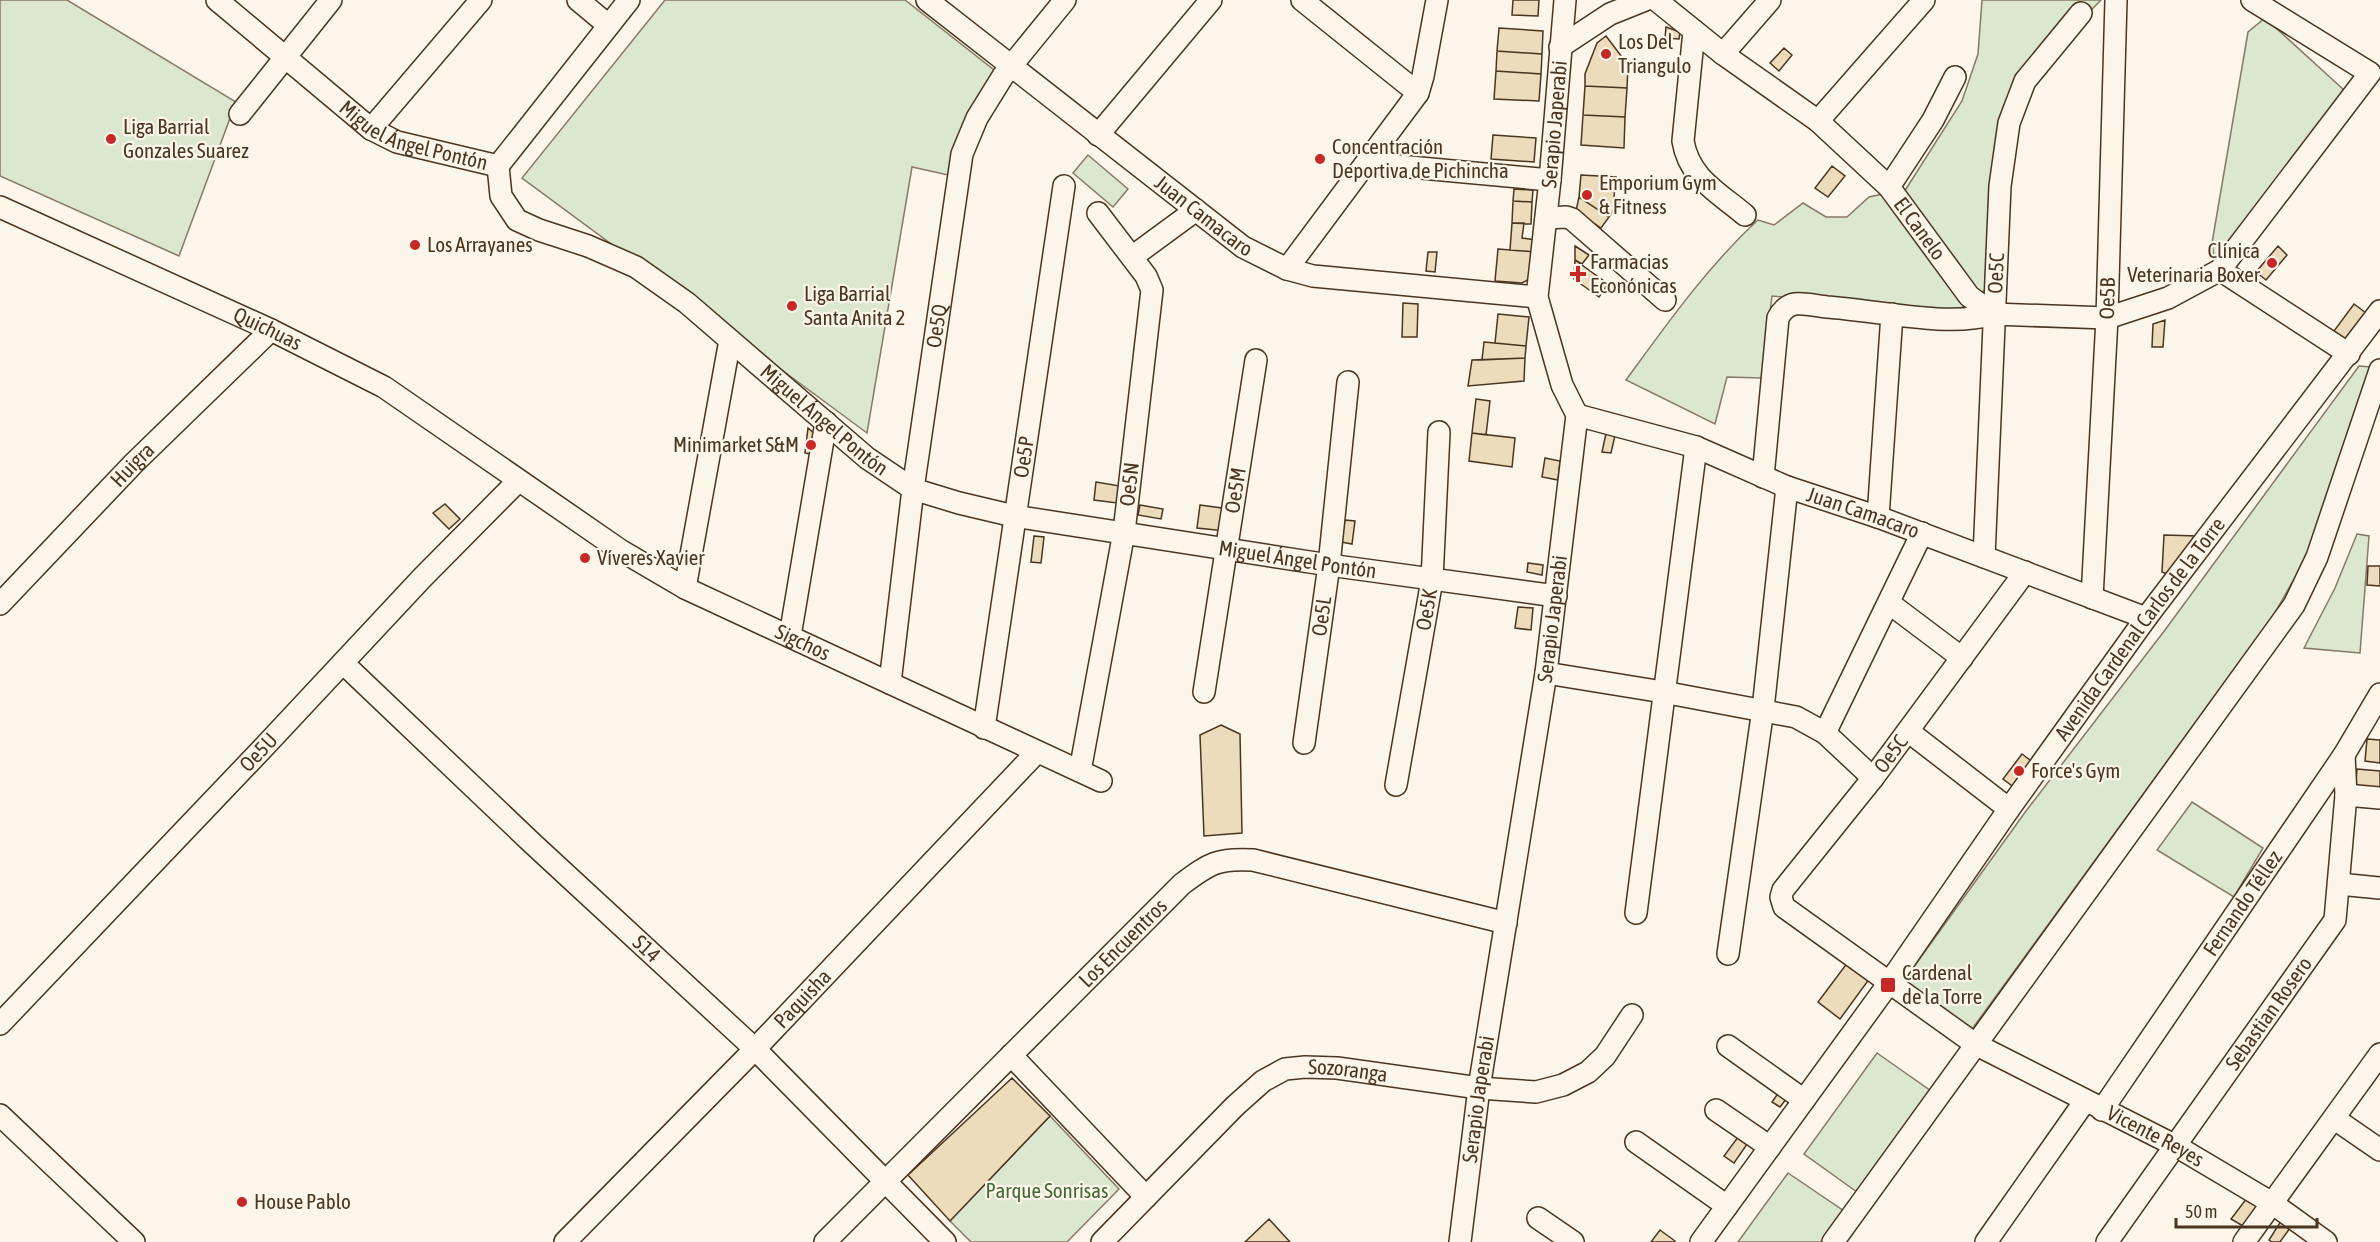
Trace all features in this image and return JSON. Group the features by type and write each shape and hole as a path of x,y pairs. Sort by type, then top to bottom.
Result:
{"street":[{"name":"Miguel Ángel Pontón","path":"217,0 371,129 397,142 498,166 501,196 518,220 636,267 687,303 867,458 914,489 959,504 1014,516 1329,565 1556,596"},
{"path":"240,114 331,0"},
{"path":"371,129 481,0"},
{"path":"578,0 608,25"},
{"path":"498,166 629,0"},
{"name":"Juan Camacaro","path":"927,0 1243,247 1287,269 1313,276 1537,297"},
{"name":"Oe5Q","path":"890,683 914,489 962,154 982,108 1011,67 1065,0"},
{"path":"1098,135 1211,0"},
{"path":"1302,0 1418,93"},
{"path":"1287,269 1418,93 1437,0"},
{"name":"Serapio Japerabi","path":"1460,1242 1479,1088 1546,673 1577,415 1562,385 1537,297 1550,180 1565,0"},
{"path":"1560,47 1610,14 1645,0"},
{"name":"El Canelo","path":"1656,0 1723,54 1818,121 1890,187 1969,296 1993,314"},
{"path":"1723,54 1770,0"},
{"path":"1818,121 1924,0"},
{"name":"Oe5B","path":"2092,598 2107,318 2116,0"},
{"path":"1763,477 1778,318 1781,311 1793,304 1868,310 1892,315 1976,318 1993,314 2107,318 2168,298 2220,270 2370,73 2252,0"},
{"name":"Oe5C","path":"1984,557 2000,186 2009,123 2025,81 2081,13"},
{"path":"1694,31 1683,141 1686,157 1693,171 1745,215"},
{"path":"1890,187 1934,120 1955,77"},
{"path":"1367,163 1550,180"},
{"name":"Oe5P","path":"984,728 1064,186"},
{"name":"Quichuas","path":"0,207 271,330 384,387 518,481"},
{"path":"1132,257 1196,210"},
{"name":"Oe5N","path":"1080,771 1124,532 1152,290 1150,283 1132,257 1098,213"},
{"path":"1546,218 1572,219 1665,300"},
{"path":"2220,270 2349,354"},
{"name":"Avenida Cardenal Carlos de la Torre","path":"1701,1242 1889,983 2009,809 2146,618 2380,311"},
{"path":"1878,517 1892,315"},
{"name":"Huigra","path":"0,604 134,464 271,330"},
{"path":"685,588 730,340"},
{"name":"Oe5M","path":"1204,692 1256,360"},
{"path":"1833,1242 2294,605 2317,558 2380,370"},
{"name":"Oe5L","path":"1304,743 1329,565 1348,382"},
{"name":"Juan Camacaro","path":"1577,415 1696,447 1787,487 1922,533 2146,618"},
{"path":"790,636 826,422"},
{"name":"Oe5K","path":"1396,785 1432,580 1438,432"},
{"path":"1636,913 1696,447"},
{"name":"Sigchos","path":"518,481 620,550 685,588 1101,781"},
{"name":"Oe5U","path":"0,1024 518,481"},
{"path":"1728,954 1763,709 1787,487"},
{"path":"1825,733 1922,533"},
{"name":"Oe5C","path":"1889,983 1784,907 1781,897 1784,890 1873,778 2025,572"},
{"path":"1889,603 1962,658"},
{"name":"S14","path":"343,663 755,1049 945,1242"},
{"path":"1546,673 1763,709 1796,717 1825,733 1873,778"},
{"name":"Fernando Téllez","path":"1986,1242 2094,1105 2344,755 2380,694"},
{"path":"1908,731 2009,809"},
{"name":"Paquisha","path":"565,1242 755,1049 1037,752"},
{"name":"Sebastian Rosero","path":"2107,1242 2330,928 2337,912 2346,795 2344,755"},
{"path":"2346,795 2380,798"},
{"name":"Los Encuentros","path":"825,1242 1182,884 1209,864 1231,859 1253,860 1506,923"},
{"path":"2339,884 2380,888"},
{"path":"1889,983 1976,1044"},
{"name":"Sozoranga","path":"1102,1242 1235,1106 1263,1081 1285,1069 1336,1068 1479,1088 1536,1092 1563,1084 1588,1072 1605,1056 1632,1015"},
{"name":"Vicente Reyes","path":"1976,1044 2176,1146 2272,1203 2326,1242"},
{"path":"1728,1046 1804,1100"},
{"path":"2244,1242 2380,1054"},
{"path":"1011,1055 1146,1197"},
{"path":"1716,1110 1770,1147"},
{"path":"0,1115 134,1242"},
{"path":"2335,1119 2380,1150"},
{"path":"1636,1142 1727,1206"},
{"path":"1538,1218 1573,1242"}],"green space":[{"name":"Liga Barrial Gonzales Suarez","path":"0,0 67,0 236,102 179,256 0,176"},
{"name":"Liga Barrial Santa Anita 2","path":"665,0 905,0 1003,77 948,175 912,167 867,433 522,178"},
{"path":"1982,0 2101,0 2024,79 1995,169 1985,290 1957,311 1772,296 1762,378 1727,377 1715,424 1626,380 1672,317 1705,277 1758,220 1774,225 1803,203 1826,217 1847,217 1869,197 1906,189 1962,101 1978,54"},
{"path":"2265,18 2344,90 2229,248 2214,257 2212,243 2248,32"},
{"path":"1088,155 1128,189 1113,207 1073,173"},
{"path":"2359,366 2371,367 2309,553 2273,616 1972,1029 1903,982 2026,811 2165,630"},
{"path":"2357,534 2369,536 2360,653 2304,648 2335,588"},
{"path":"2192,802 2263,848 2234,897 2157,850"},
{"path":"1877,1053 1931,1091 1857,1192 1804,1154"},
{"name":"Parque Sonrisas","path":"1050,1116 1119,1189 1067,1242 971,1242 950,1221"},
{"path":"1788,1173 1844,1211 1821,1242 1738,1242"}],"building":[{"path":"1513,0 1539,0 1538,16 1512,15"},
{"path":"1666,27 1680,32 1679,39 1665,38"},
{"path":"1499,28 1543,31 1542,54 1497,51"},
{"name":"Los Del Triangulo","path":"1606,36 1628,65 1627,88 1585,86 1585,74 1597,43"},
{"path":"1784,48 1792,55 1779,71 1770,63"},
{"path":"1497,51 1542,54 1541,74 1496,71"},
{"path":"1496,71 1541,74 1539,101 1494,99"},
{"path":"1585,86 1627,88 1625,117 1583,115"},
{"path":"1583,115 1625,117 1624,148 1581,145"},
{"path":"1493,135 1536,138 1534,162 1491,159"},
{"path":"1832,166 1845,176 1828,197 1815,188"},
{"path":"1581,175 1616,177 1614,197 1620,201 1609,217 1579,197"},
{"path":"1514,189 1533,190 1532,202 1513,201"},
{"path":"1579,197 1609,217 1601,228 1576,211"},
{"path":"1513,201 1532,202 1531,224 1512,223"},
{"path":"1512,223 1524,223 1522,238 1536,240 1535,252 1510,250"},
{"path":"1575,246 1589,255 1582,264 1575,260"},
{"name":"Clínica Veterinaria Boxer","path":"2278,246 2287,255 2266,280 2256,272"},
{"path":"1498,249 1535,252 1531,278 1522,283 1495,281"},
{"path":"1428,252 1437,252 1435,272 1426,271"},
{"path":"1575,260 1608,284 1599,297 1574,279"},
{"path":"2374,302 2380,306 2347,340 2334,331 2354,304 2366,313"},
{"path":"1403,303 1418,304 1417,337 1402,337"},
{"path":"1498,314 1529,317 1526,346 1495,343"},
{"path":"2165,320 2163,347 2152,347 2153,324"},
{"path":"1484,342 1526,346 1525,358 1482,360"},
{"path":"1525,358 1524,381 1468,386 1472,360"},
{"path":"1476,399 1490,401 1486,435 1472,433"},
{"name":"Minimarket S&M","path":"808,428 818,437 815,455 805,453"},
{"path":"1607,429 1616,431 1611,453 1602,452"},
{"path":"1472,433 1515,438 1512,467 1469,461"},
{"path":"1545,458 1560,461 1558,480 1542,477"},
{"path":"1096,482 1120,486 1117,503 1094,500"},
{"path":"445,504 460,519 449,529 433,513"},
{"path":"1140,505 1163,509 1161,519 1138,515"},
{"path":"1200,505 1229,509 1226,531 1197,528"},
{"path":"1345,520 1355,521 1352,544 1341,542"},
{"path":"2164,535 2197,536 2174,577 2162,572"},
{"path":"1034,536 1044,537 1041,563 1031,562"},
{"path":"1528,563 1543,565 1542,575 1527,572"},
{"path":"2368,566 2380,566 2380,586 2367,585"},
{"path":"1518,607 1533,608 1531,630 1515,628"},
{"path":"1221,725 1240,734 1242,833 1204,836 1200,735"},
{"path":"2367,739 2380,740 2380,763 2365,761"},
{"name":"Force's Gym","path":"2022,754 2034,763 2015,788 2003,779"},
{"path":"2357,769 2380,771 2380,795 2355,793"},
{"path":"1848,962 1870,978 1840,1019 1818,1002"},
{"path":"1012,1078 1050,1116 950,1221 908,1175"},
{"path":"1779,1092 1787,1098 1780,1107 1772,1102"},
{"path":"1741,1133 1750,1140 1734,1163 1724,1156"},
{"path":"2247,1198 2258,1205 2243,1226 2231,1219"},
{"path":"1269,1219 1290,1242 1245,1242"},
{"path":"2281,1221 2290,1228 2280,1242 2272,1242 2269,1240"},
{"path":"1660,1230 1675,1241 1651,1242"}],"place":[{"name":"Los Del Triangulo","path":"1606,54"},
{"name":"Liga Barrial Gonzales Suarez","path":"111,139"},
{"name":"Concentración Deportiva de Pichincha","path":"1320,159"},
{"name":"Emporium Gym & Fitness","path":"1587,195"},
{"name":"Los Arrayanes","path":"415,245"},
{"name":"Clínica Veterinaria Boxer","path":"2272,263"},
{"name":"Farmacias Econónicas","path":"1578,274"},
{"name":"Liga Barrial Santa Anita 2","path":"792,306"},
{"name":"Minimarket S&M","path":"811,445"},
{"name":"Víveres Xavier","path":"585,558"},
{"name":"Force's Gym","path":"2019,771"},
{"name":"Cardenal de la Torre","path":"1888,985"},
{"name":"House Pablo","path":"242,1202"}]}
